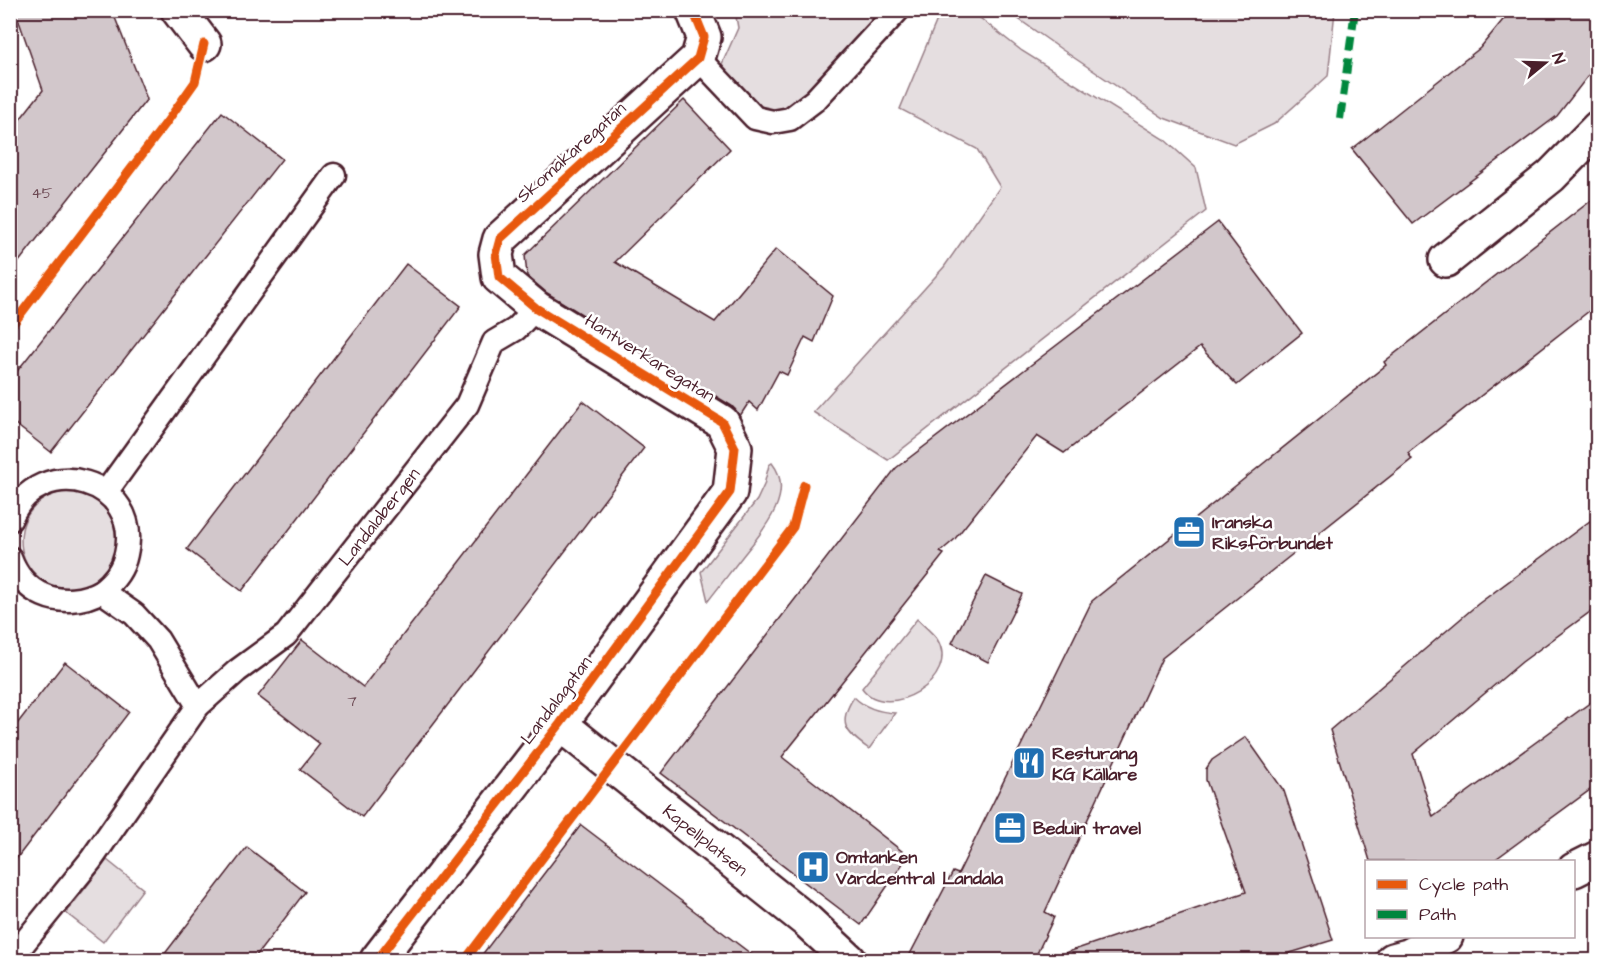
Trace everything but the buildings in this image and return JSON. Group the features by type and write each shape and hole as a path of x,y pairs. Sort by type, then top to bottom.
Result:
{"street":[{"path":"177,10 204,44"},
{"path":"695,16 704,38 698,58"},
{"name":"Skomakaregatan","path":"536,308 499,277 496,255 500,239 698,58"},
{"path":"1446,260 1551,176 1598,128"},
{"name":"Hantverkaregatan","path":"536,308 722,422 735,448"},
{"name":"Landalagatan","path":"377,960 560,724 730,492 735,448"},
{"name":"Kapellplatsen","path":"560,724 807,921 849,960"},
{"path":"1575,870 1598,858"},
{"path":"1393,960 1408,956 1442,938"}],"lane":[{"path":"698,58 755,118 773,122 790,119 815,100 898,10"},
{"path":"106,492 334,175"},
{"name":"Landalabergen","path":"10,960 90,860 198,706 237,671 286,635 467,405 494,342 516,329 536,308"},
{"path":"10,558 22,579 42,595 59,600 76,600 101,591 109,584 122,567 128,548 124,517 120,508 106,492 90,483 62,479 45,483 29,493 13,509"},
{"path":"101,591 134,614 158,640 198,706"}],"shaded area":[{"path":"735,11 881,11 793,106 776,109 765,108 750,99 722,64 738,28"},
{"path":"938,11 971,11 1022,51 1165,140 1196,168 1206,211 888,460 813,412 944,267 1000,187 977,149 900,109 939,15"},
{"path":"1007,11 1335,11 1328,76 1274,124 1234,144 1164,118"},
{"path":"772,463 779,475 781,487 774,513 708,601 701,572 757,500 769,465"},
{"path":"69,492 87,496 103,506 113,522 117,540 113,558 103,574 87,584 69,588 51,584 35,574 25,558 21,540 25,522 35,506 51,496"},
{"path":"917,619 937,639 942,654 939,668 931,681 918,692 888,701 873,698 862,688"},
{"path":"854,697 873,709 895,713 869,749 849,732 846,726 846,714"},
{"path":"107,860 143,889 103,942 66,913"}],"marked path":[{"path":"1340,119 1355,10"}],"cycle path":[{"path":"377,960 560,724 730,492 735,448 722,422 536,308 499,277 496,254 500,239 698,58 704,37 693,10"},
{"path":"10,328 195,82 204,44"},
{"path":"465,960 793,527 804,485"}],"place":[{"name":"Iranska Riksförbundet","path":"1189,532"},
{"name":"Resturang KG Källare","path":"1029,763"},
{"name":"Beduin travel","path":"1010,828"},
{"name":"Omtanken Vårdcentral Landala","path":"813,867"}]}
